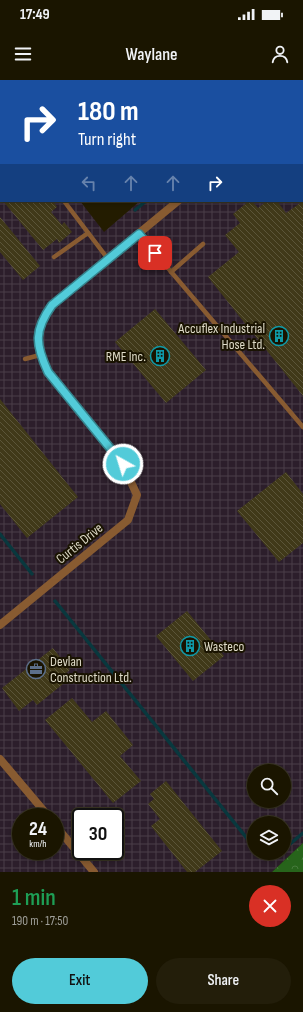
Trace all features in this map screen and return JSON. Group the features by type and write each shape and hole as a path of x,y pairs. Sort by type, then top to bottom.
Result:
{"street":[{"name":"Curtis Drive","path":"0,625 128,520 137,495 123,464 48,372 40,355 37,337 42,320 52,305 177,202"},
{"path":"0,759 41,808"},
{"path":"64,836 94,872"}],"lane":[{"path":"65,202 108,259"},
{"path":"54,257 88,233"},
{"path":"139,234 303,427"},
{"path":"171,272 203,244"},
{"path":"25,359 40,355"}],"shaded area":[{"path":"0,202 81,202 104,232 139,202 303,202 303,843 291,854 291,816 247,816 247,860 285,860 272,872 0,872"}],"green space":[{"path":"303,843 303,872 272,872 285,860 291,860 291,854"}],"building":[{"path":"4,202 54,202 57,207 51,212 62,225 64,222 72,232 59,243 57,239 43,250"},
{"name":"Accuflex Industrial Hose Ltd.","path":"248,202 253,202 258,208 266,202 278,202 286,213 303,202 303,396 208,277 239,252 225,235 240,223 233,214"},
{"path":"0,217 40,266 23,280 0,252"},
{"name":"RME Inc.","path":"155,309 206,370 166,403 115,342"},
{"path":"0,399 78,497 27,538 0,504"},
{"path":"286,472 303,494 303,543 279,562 237,511"},
{"name":"Wasteco","path":"187,611 224,656 193,681 156,636"},
{"path":"53,648 70,670 58,679 63,684 37,705 33,700 19,711 2,688"},
{"path":"72,698 92,722 106,711 133,745 120,756 141,781 113,803 45,720"},
{"path":"166,781 222,851 195,872 187,872 151,826 160,819 148,804 154,799 150,794"}],"waterway":[{"path":"135,210 145,202"},
{"path":"0,534 32,574"},
{"path":"55,601 247,838"},
{"path":"291,843 303,833"}],"place":[{"name":"Accuflex Industrial Hose Ltd.","path":"279,336"},
{"name":"RME Inc.","path":"160,356"},
{"name":"Wasteco","path":"190,646"},
{"name":"Devlan Construction Ltd.","path":"36,669"}],"route":[{"path":"123,464 48,372 40,355 37,337 42,320 52,305 139,234 155,253"}]}
